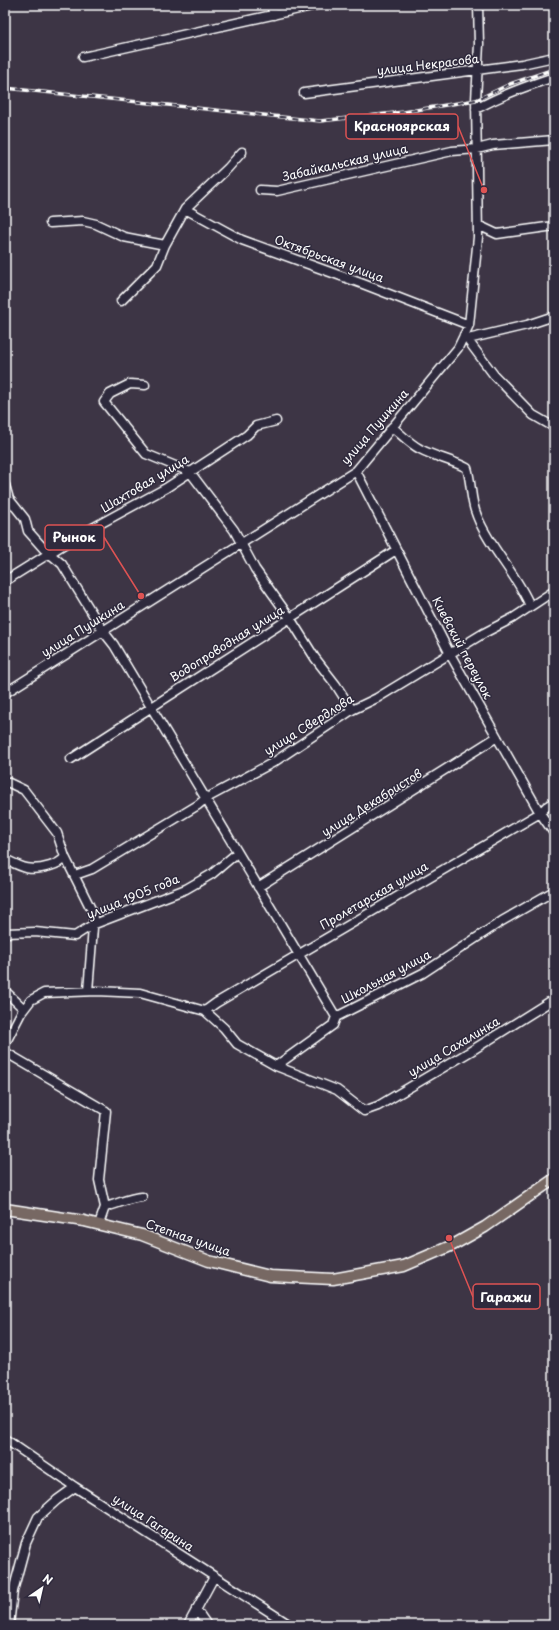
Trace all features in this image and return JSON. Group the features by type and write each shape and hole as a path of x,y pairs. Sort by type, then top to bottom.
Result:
{"main road":[{"name":"Степная улица","path":"5,1209 84,1220 142,1235 209,1261 270,1276 333,1279 404,1266 453,1245 486,1227 554,1179"}],"street":[{"path":"272,5 274,15"},
{"path":"83,57 317,5"},
{"name":"улица Пушкина","path":"5,693 356,471 466,337 469,325 478,225 476,109 479,44 478,5"},
{"name":"улица Некрасова","path":"304,93 522,64 554,57"},
{"path":"476,109 505,95 554,77"},
{"name":"Забайкальская улица","path":"260,190 278,191 452,151 477,149 493,145 554,140"},
{"path":"121,301 157,265 165,245 185,209 228,168 242,152"},
{"name":"Октябрьская улица","path":"185,209 242,240 363,284 469,325"},
{"path":"50,223 83,221 96,224 124,237 165,245"},
{"path":"478,225 497,234 554,226"},
{"path":"554,316 527,325 466,337 494,375 533,415 554,427"},
{"path":"145,385 130,384 110,394 104,402 146,454 190,472 234,530 255,569 352,710"},
{"name":"Шахтовая улица","path":"5,581 74,538 166,488 247,435 256,426 276,421"},
{"path":"392,428 419,449 438,457 452,460 467,468 471,480 470,490 476,515 486,534 525,592 530,606"},
{"name":"Киевский переулок","path":"356,471 450,654 540,813 554,833"},
{"path":"5,485 9,499 25,519 28,531 62,564 102,631 114,645 336,1018"},
{"name":"Водопроводная улица","path":"71,759 396,550"},
{"name":"улица Свердлова","path":"75,875 92,869 198,805 205,799 274,762 352,710 377,698 484,633 513,618 554,591"},
{"name":"улица Декабристов","path":"258,887 497,737"},
{"path":"5,781 24,790 57,833 65,856 94,915 92,925 88,991"},
{"name":"Пролетарская улица","path":"205,1011 298,954 540,813 546,806 554,802"},
{"name":"улица 1905 года","path":"5,933 35,932 75,936 92,925 186,889 212,874 237,853"},
{"path":"5,859 20,867 37,870 61,862 65,856"},
{"name":"Школьная улица","path":"276,1066 333,1025 336,1018 423,973 502,921 554,892"},
{"path":"5,991 22,1011"},
{"path":"5,1044 22,1011 31,1000 44,993 88,991 140,993 205,1011 224,1028 237,1044 276,1066"},
{"name":"улица Сахалинка","path":"276,1066 337,1090 364,1111 378,1106 471,1051 554,999"},
{"path":"5,1052 106,1111 99,1180 105,1207 99,1224"},
{"path":"105,1207 119,1204 130,1198 142,1197"},
{"name":"улица Гагарина","path":"5,1439 75,1487 290,1625"},
{"path":"9,1625 13,1591 26,1543 38,1517 57,1500 75,1487"},
{"path":"188,1625 214,1577"},
{"path":"196,1609 207,1625"}],"railway":[{"path":"5,88 320,121 404,112 476,100 510,84 554,69"}],"place":[{"name":"Красноярская","path":"484,190"},
{"name":"Рынок","path":"141,596"},
{"name":"Гаражи","path":"449,1238"}]}
